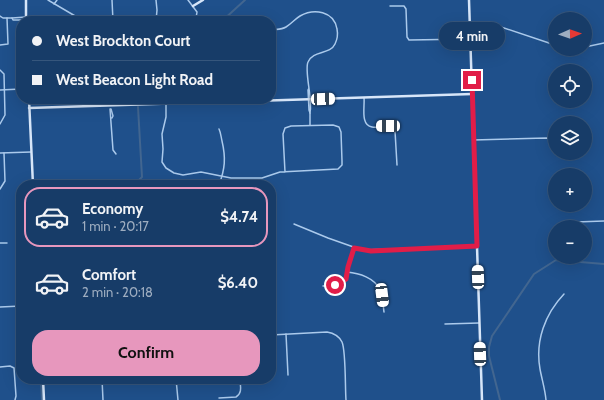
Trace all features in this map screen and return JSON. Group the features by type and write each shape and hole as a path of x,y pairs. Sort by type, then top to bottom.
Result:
{"main road":[{"path":"26,0 26,16"},
{"path":"193,6 202,0"},
{"path":"469,0 482,400"},
{"path":"276,100 472,94"},
{"path":"29,104 33,180"},
{"path":"29,108 83,106 111,107 166,104"},
{"path":"43,384 44,400"}],"street":[{"path":"48,0 72,16"},
{"path":"54,4 57,0"},
{"path":"112,0 113,16"},
{"path":"156,0 156,16"},
{"path":"188,0 197,12 196,16"},
{"path":"390,6 401,6 406,9 407,37 410,40 471,38"},
{"path":"276,30 282,29 300,16 315,12 326,14 335,23 337,36 335,45 329,50 316,54 310,58 307,63 310,125"},
{"path":"0,16 3,18 12,18 13,20 16,20"},
{"path":"0,46 8,45 7,18"},
{"path":"470,26 498,26 548,43"},
{"path":"592,46 604,43"},
{"path":"0,124 4,117 4,74 1,71"},
{"path":"0,90 16,89"},
{"path":"364,98 365,123 372,127 391,127 395,131 397,165"},
{"path":"166,104 166,117 162,134 162,162 166,168 179,175 201,172 232,178 263,178 285,172 335,169 340,167 342,161 341,132 339,127 333,124 291,126 285,128 283,134 285,172"},
{"path":"111,107 113,116 113,150 116,154"},
{"path":"219,129 225,157 221,180"},
{"path":"473,140 548,138"},
{"path":"0,153 31,152"},
{"path":"0,188 5,181 4,153"},
{"path":"592,221 604,221"},
{"path":"294,224 354,248 371,251 477,246"},
{"path":"0,243 7,243"},
{"path":"323,286 335,285 346,279 354,248"},
{"path":"347,272 369,278 376,283 381,292 384,312"},
{"path":"546,400 539,363 540,341 548,316 564,294"},
{"path":"0,307 16,306"},
{"path":"445,324 479,323"},
{"path":"276,335 327,332 334,334 339,338 343,347 346,400"},
{"path":"286,334 288,375"},
{"path":"0,367 13,367 16,396 15,400"},
{"path":"102,384 103,400"},
{"path":"176,384 178,400"},
{"path":"219,398 239,396 240,384"}],"waterway":[{"path":"227,16 245,0"},
{"path":"138,107 142,177 139,180"},
{"path":"500,400 489,356 489,347 492,336 534,274 556,260 604,264"},
{"path":"41,384 42,400"}],"route":[{"path":"335,285 338,285 346,279 354,248 371,251 477,246 472,80"}]}
